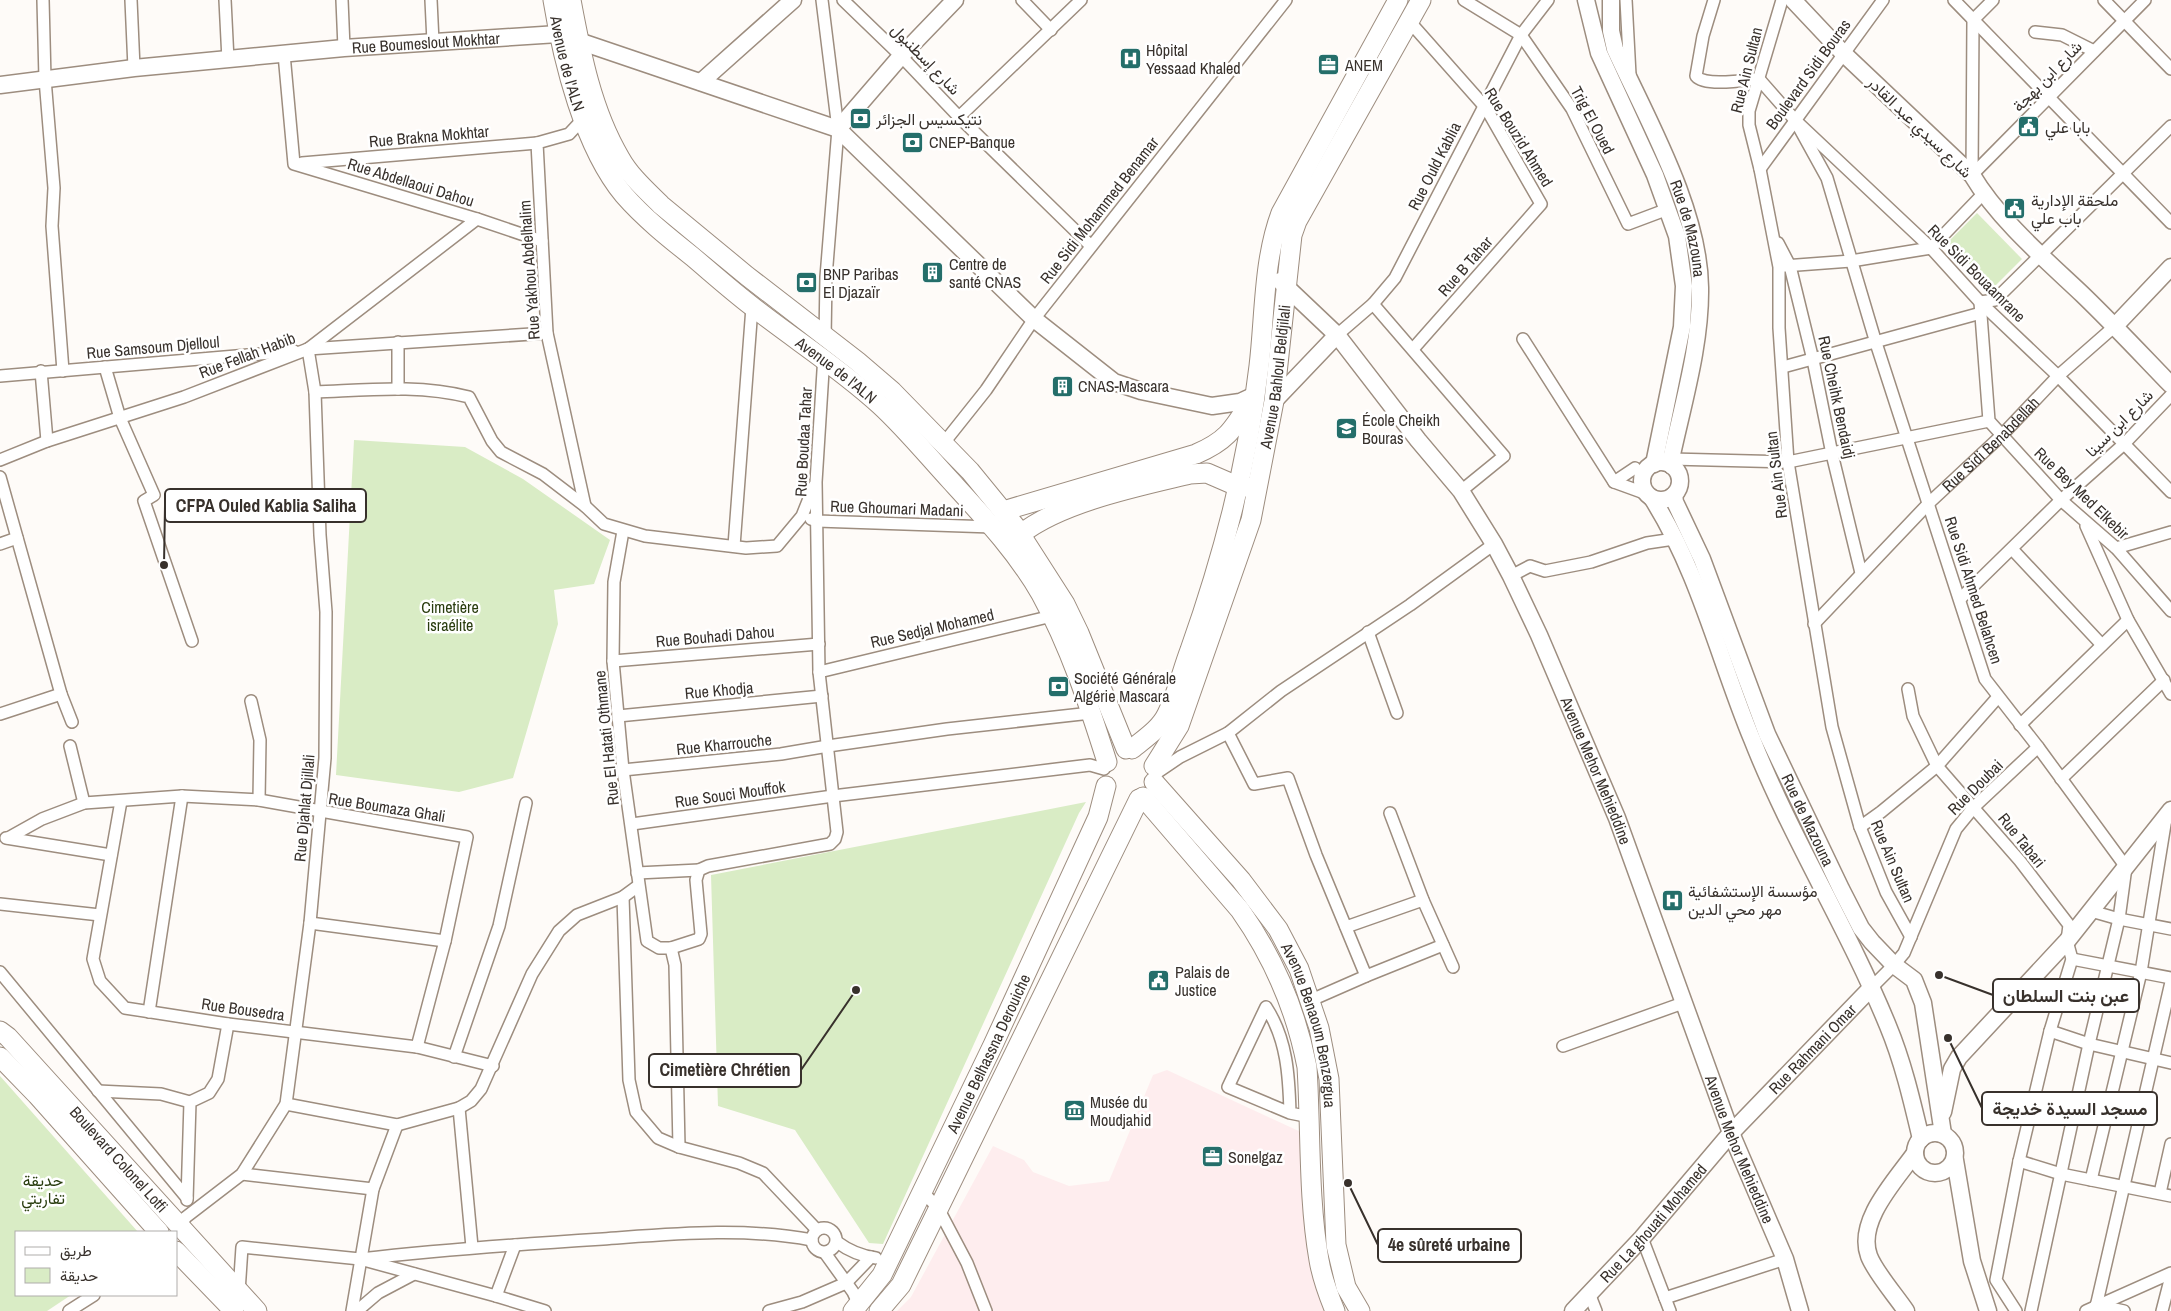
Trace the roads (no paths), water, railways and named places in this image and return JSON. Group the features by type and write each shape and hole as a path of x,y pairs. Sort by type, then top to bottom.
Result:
{"main road":[{"name":"Avenue de l'ALN","path":"552,0 558,34 592,142 624,194 674,242 752,307 824,360 879,404 992,527 1039,592 1052,616 1092,713 1106,772"},
{"name":"Avenue de l'ALN","path":"571,0 579,41 596,103 606,131 621,160 637,181 661,205 746,276 825,336 892,391 970,472 1021,534 1065,604 1129,749"},
{"name":"Avenue Bahloul Beldjilali","path":"1129,749 1155,730 1166,715 1203,612 1232,509 1255,395 1268,272 1276,227 1281,213 1398,0"},
{"name":"Avenue Bahloul Beldjilali","path":"1149,784 1179,726 1251,520 1274,401 1288,288 1292,235 1421,0"},
{"path":"1003,511 1196,454 1214,446 1235,427 1255,395"},
{"path":"1021,534 1041,520 1072,506 1190,474 1207,473 1237,486 1249,488 1258,484"},
{"path":"1129,749 1142,752 1149,758 1149,784 1124,800 1111,792 1106,772 1115,753 1129,749"},
{"name":"Avenue Belhassna Derouiche","path":"856,1308 882,1274 880,1258 922,1191 993,1045 1098,817 1106,772"},
{"name":"Avenue Benaoum Benzergua","path":"1149,784 1241,880 1278,929 1299,969 1319,1028 1329,1079 1336,1245 1346,1287 1360,1311"},
{"name":"Avenue Benaoum Benzergua","path":"1149,784 1240,910 1270,960 1285,992 1307,1067 1313,1206 1319,1260 1325,1285 1335,1311"},
{"name":"Avenue Belhassna Derouiche","path":"879,1311 901,1284 1149,784"},
{"name":"Boulevard Colonel Lotfi","path":"0,1031 8,1037 182,1221 238,1292 257,1311"},
{"name":"Boulevard Colonel Lotfi","path":"0,1057 37,1095 158,1231"},
{"path":"178,1253 234,1311"}],"street":[{"path":"43,0 45,79 54,188 52,226 63,370"},
{"path":"132,0 134,68"},
{"path":"225,0 228,60"},
{"path":"342,0 344,48"},
{"path":"431,0 433,42"},
{"path":"701,82 793,0"},
{"name":"Rue Boudaa Tahar","path":"637,873 699,870 708,866 830,844 835,839 837,832 819,672 816,482 824,360 826,277 838,129 822,0"},
{"name":"شارع إسطنبول","path":"843,0 902,56 959,117 1091,246"},
{"path":"955,0 902,56 838,129 1034,319 1114,382 1141,391 1212,406 1240,402 1255,395"},
{"path":"1022,0 1050,30"},
{"path":"959,117 1081,0"},
{"name":"Rue Sidi Mohammed Benamar","path":"943,444 986,390 1034,319 1286,0"},
{"path":"1464,0 1522,35"},
{"name":"Rue Ould Kablia","path":"1337,335 1373,304 1394,278 1522,35 1548,0"},
{"name":"Rue de Mazouna","path":"1586,0 1599,53 1655,175 1677,236 1684,286 1682,327 1654,464"},
{"name":"Rue de Mazouna","path":"1611,0 1611,31 1615,48 1670,169 1693,232 1700,286 1698,329 1672,463"},
{"path":"1626,0 1630,82"},
{"path":"1714,0 1703,36 1696,76 1700,80 1708,82 1759,79"},
{"name":"Rue Ain Sultan","path":"1772,230 1760,168 1749,125 1749,111 1782,0"},
{"name":"شارع سيدي عبد القادر","path":"1793,0 1843,53 1972,175 1983,194 2040,255 2115,326 2171,385"},
{"name":"Boulevard Sidi Bouras","path":"1760,168 1883,0"},
{"path":"1954,0 2171,223"},
{"path":"1972,175 1973,20 1993,0"},
{"path":"2104,0 2171,69"},
{"name":"شارع ابن بهجة","path":"1972,175 2145,0"},
{"name":"Rue Bouzid Ahmed","path":"1409,20 1484,106 1541,204"},
{"path":"2035,32 2062,35 2094,51"},
{"name":"Rue Boumeslout Mokhtar","path":"0,86 134,68 344,48 558,34 838,129"},
{"name":"Trig El Oued","path":"1522,35 1572,110 1628,224 1668,209"},
{"path":"284,54 294,164"},
{"name":"Rue Sidi Bouaamrane","path":"1759,79 1795,120 1931,248 2171,492"},
{"path":"537,143 569,134 584,119"},
{"name":"Rue Sidi Ahmed Belahcen","path":"1795,120 1827,178 1876,343 1985,679 2038,747 2126,868"},
{"path":"1783,367 1876,343 1986,306 2171,126"},
{"name":"Rue Brakna Mokhtar","path":"294,164 537,143"},
{"name":"Rue Yakhou Abdelhalim","path":"537,143 547,332 585,506"},
{"name":"Rue Abdellaoui Dahou","path":"294,164 477,219"},
{"path":"1785,266 1851,261 1931,248 1983,194"},
{"name":"Rue B Tahar","path":"1413,349 1541,204"},
{"path":"477,219 542,242"},
{"name":"Rue Abdellaoui Dahou","path":"308,349 477,219"},
{"name":"Rue Cheihk Bendaidj","path":"1772,230 1785,266 1813,360 1832,454 1861,573"},
{"name":"Rue Ain Sultan","path":"1785,266 1779,328 1788,462 1832,727 1860,827 1886,892 1911,937"},
{"name":"Rue Sidi Benabdellah","path":"1814,624 1929,503 2002,435 2058,376 2115,326 2171,267"},
{"name":"Avenue Mehor Mehieddine","path":"1268,272 1288,288 1337,335 1418,440 1461,490 1511,576 1539,635 1617,818 1731,1133 1785,1259 1800,1311"},
{"path":"1373,304 1504,456 1461,490"},
{"path":"1650,496 1642,483 1642,477 1654,464 1788,462 1989,421 1986,306"},
{"path":"734,546 752,307"},
{"name":"Rue Fellah Habib","path":"0,460 47,441 184,397 308,349 547,332"},
{"path":"1274,401 1337,335"},
{"path":"1523,339 1614,482 1664,500 1674,495 1680,480 1672,463"},
{"path":"398,342 398,389"},
{"name":"Rue Samsoum Djelloul","path":"0,376 308,349"},
{"name":"Rue Djahlat Djillali","path":"182,1221 242,1174 286,1104 310,923 325,758 326,612 320,535 315,392 308,349"},
{"path":"105,367 120,418 154,495 144,501 192,642"},
{"path":"41,372 47,441"},
{"path":"315,392 419,388 445,390 469,397 492,441 501,452 542,474 585,506 604,524 645,536 746,548 777,546 802,516 816,482"},
{"name":"شارع ابن سينا","path":"1960,599 2061,500 2124,444 2171,395"},
{"name":"Rue Bey Med Elkebir","path":"1989,421 2061,500 2116,548 2171,611"},
{"path":"1614,482 1635,468"},
{"path":"1,484 62,694 72,722"},
{"name":"Rue de Mazouna","path":"1674,495 1675,502 1702,559 1767,734 1807,819 1861,928 1894,965 1914,980 1923,1003 1942,1129"},
{"name":"Rue de Mazouna","path":"1650,496 1687,566 1752,740 1889,1027 1900,1062 1918,1146"},
{"name":"Rue Ghoumari Madani","path":"802,516 817,521 992,527"},
{"path":"2084,522 2128,620 2171,694"},
{"name":"Rue El Hatati Othmane","path":"623,531 614,582 614,661 624,770 638,886 647,941 659,948 671,948"},
{"path":"2116,548 2171,532"},
{"path":"0,544 17,538"},
{"path":"1511,576 1530,566 1545,571 1591,562 1647,543 1674,539"},
{"path":"1149,784 1180,757 1228,733 1281,691 1410,605 1494,544"},
{"path":"2012,549 2102,645"},
{"name":"Rue Sedjal Mohamed","path":"819,672 1052,616"},
{"path":"2020,725 2128,620"},
{"path":"1368,632 1397,713"},
{"name":"Rue Bouhadi Dahou","path":"614,661 819,644"},
{"path":"2061,779 2164,680"},
{"name":"Rue Tabari","path":"1908,688 1913,716 1936,766 1974,807 2069,924 2067,941 2072,959"},
{"path":"0,714 62,694"},
{"name":"Rue Khodja","path":"618,716 822,696"},
{"path":"1860,827 1936,766 1998,697"},
{"path":"251,701 260,740 259,800"},
{"name":"Rue Kharrouche","path":"624,770 781,754 828,746 1092,713"},
{"path":"1228,733 1254,784 1288,778 1316,855 1366,976"},
{"path":"70,746 84,803"},
{"name":"Rue Doubai","path":"1894,965 1904,953 1956,829 1974,807 2038,747"},
{"name":"Rue Souci Mouffok","path":"632,824 833,796 1090,765 1106,772"},
{"path":"149,1012 182,796"},
{"name":"Rue Boumaza Ghali","path":"4,838 42,819 84,803 182,796 259,800 467,837 444,940"},
{"path":"0,904 100,915 121,801"},
{"path":"454,1057 499,926 526,803"},
{"path":"1390,813 1423,900 1452,967"},
{"path":"1988,1311 1972,1260 1955,1160 1955,1148 1942,1129 1955,1062 2067,941 2169,813"},
{"path":"2091,1180 2141,972 2169,813"},
{"path":"4,838 111,855"},
{"path":"2031,1311 2089,1044 2109,966 2119,919 2126,868"},
{"path":"679,1147 675,965 671,948 699,939 701,934 696,880 699,870"},
{"path":"286,1104 398,1125 459,1108 471,1100 481,1089 493,1066 532,974 560,932 577,915 623,896 638,886"},
{"path":"623,896 629,1080 636,1112 658,1138 679,1147 739,1163 762,1173 814,1235 817,1250 825,1252 833,1249 837,1242"},
{"path":"1346,927 1423,900"},
{"path":"2091,911 2119,919 2171,929"},
{"name":"Rue Bousedra","path":"100,915 93,959 100,981 125,1008 228,1024 417,1047 493,1066"},
{"path":"310,923 444,940 417,1047"},
{"path":"1309,1001 1444,945"},
{"path":"2016,1311 1996,1280 2019,1160 2050,1031 2072,959 2171,978"},
{"name":"Rue Rahmani Omar","path":"1731,1133 1894,965"},
{"path":"0,972 187,1198"},
{"path":"2096,1308 2171,982"},
{"path":"1564,1046 1683,1003"},
{"path":"1290,1113 1286,1057 1276,1022 1266,1007 1228,1087 1290,1113 1310,1118"},
{"path":"98,1091 161,1094 190,1102 209,1093 218,1079 228,1024"},
{"path":"2050,1031 2123,1053 2171,1063"},
{"path":"182,1221 187,1198 190,1102"},
{"path":"459,1108 472,1247"},
{"path":"352,1311 373,1189 398,1125"},
{"path":"1906,1311 1870,1258 1866,1235 1873,1214 1918,1146 1932,1133 1942,1129"},
{"name":"Rue La ghouati Mohamed","path":"1573,1311 1642,1238 1731,1133"},
{"path":"2019,1160 2061,1174 2124,1188 2165,1194 2171,1144"},
{"path":"1918,1146 1918,1165 1929,1173 1947,1170 1955,1160"},
{"path":"242,1174 373,1189"},
{"path":"922,1191 938,1208 967,1263 986,1311"},
{"path":"360,1259 472,1247 711,1232 814,1235 829,1228 835,1234 837,1242 847,1249 864,1256 880,1258"},
{"path":"1642,1238 1670,1311"},
{"path":"496,1296 515,1245"},
{"path":"238,1292 242,1247 360,1259 545,1311"},
{"path":"825,1252 846,1283 856,1308"},
{"path":"769,1311 802,1302 846,1283 880,1258"},
{"path":"1665,1298 1785,1259"},
{"path":"356,1311 378,1293 414,1274"},
{"path":"2086,1311 2171,1274"},
{"path":"2162,1311 2171,1274"},
{"path":"1589,1293 1596,1311"},
{"path":"69,1311 92,1296"},
{"path":"2096,1308 2124,1311"}],"place":[{"name":"Hôpital Yessaad Khaled","path":"1130,59"},
{"name":"ANEM","path":"1329,65"},
{"name":"نتيكسيس الجزائر","path":"860,119"},
{"name":"بابا علي","path":"2029,127"},
{"name":"CNEP-Banque","path":"913,142"},
{"name":"ملحقة الإدارية باب علي","path":"2015,209"},
{"name":"Centre de santé CNAS","path":"933,273"},
{"name":"BNP Paribas El Djazaïr","path":"807,283"},
{"name":"CNAS-Mascara","path":"1062,386"},
{"name":"École Cheikh Bouras","path":"1346,429"},
{"name":"CFPA Ouled Kablia Saliha","path":"164,565"},
{"name":"Société Générale Algérie Mascara","path":"1058,687"},
{"name":"مؤسسة الإستشفائية مهر محي الدين","path":"1672,900"},
{"name":"عبن بنت السلطان","path":"1939,975"},
{"name":"Palais de Justice","path":"1159,981"},
{"name":"Cimetière Chrétien","path":"856,990"},
{"name":"مسجد السيدة خديجة","path":"1948,1038"},
{"name":"Musée du Moudjahid","path":"1074,1111"},
{"name":"Sonelgaz","path":"1212,1157"},
{"name":"4e sûreté urbaine","path":"1348,1183"}],"park label":[{"name":"Cimetière israélite","path":"450,616"},
{"name":"حديقة تفاريتي","path":"43,1189"}]}
